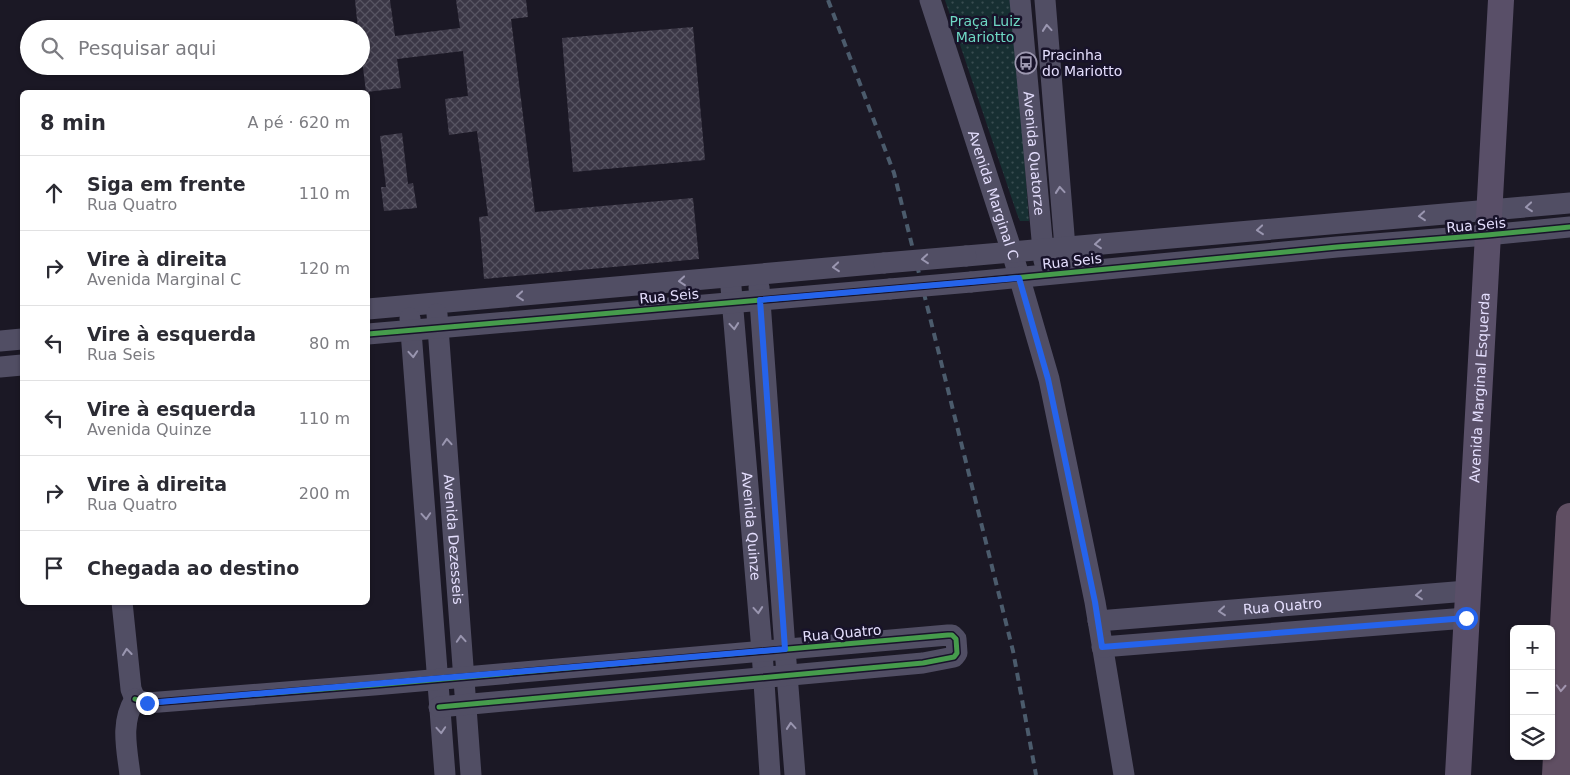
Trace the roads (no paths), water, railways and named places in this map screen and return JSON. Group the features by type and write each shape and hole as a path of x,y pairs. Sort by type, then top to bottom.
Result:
{"highway":[{"path":"1556,775 1570,517"}],"main road":[{"name":"Avenida Marginal Esquerda","path":"1458,775 1500,0"}],"street":[{"name":"Avenida Marginal C","path":"930,0 1012,252 1048,379 1098,621 1124,775"},
{"name":"Avenida Quatorze","path":"1020,0 1045,275"},
{"name":"Avenida Quatorze","path":"1045,0 1067,273"},
{"name":"Rua Seis","path":"370,334 1019,278 1336,247 1488,223 1570,203"},
{"name":"Rua Seis","path":"370,309 1065,247 1488,223 1570,227"},
{"name":"Avenida Quinze","path":"758,274 795,775"},
{"name":"Avenida Quinze","path":"730,277 762,651 762,678 770,775"},
{"name":"Avenida Dezesseis","path":"436,304 472,775"},
{"name":"Avenida Dezesseis","path":"409,305 445,775"},
{"path":"0,341 20,339"},
{"path":"0,367 20,365"},
{"name":"Rua Quatro","path":"1098,621 1468,590"},
{"path":"122,605 131,689 135,699 129,708 126,728 130,775"},
{"name":"Rua Quatro","path":"1102,647 1466,618"},
{"name":"Rua Quatro","path":"135,699 147,703 438,680 948,635 956,638 957,653 954,657 923,663 439,707"},
{"path":"921,638 923,663"}],"railway":[{"path":"828,0 894,173 1013,651 1036,775"}],"place":[{"name":"Pracinha do Mariotto","path":"1026,63"}],"park label":[{"name":"Praça Luiz Mariotto","path":"985,30"}]}
